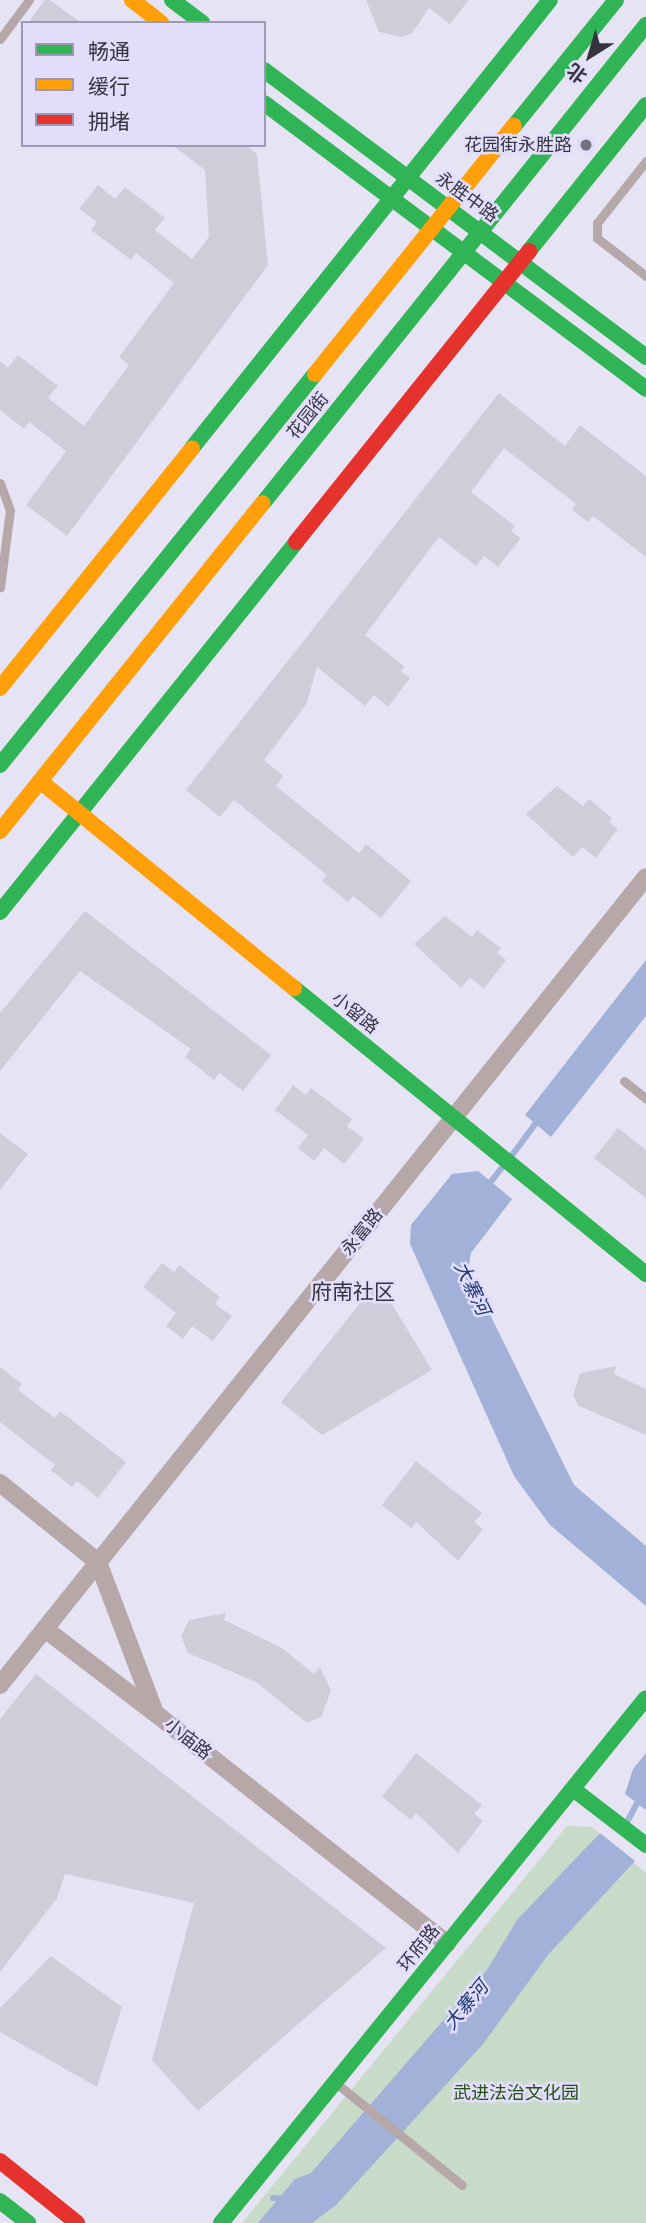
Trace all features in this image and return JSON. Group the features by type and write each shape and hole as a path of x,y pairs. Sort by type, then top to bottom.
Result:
{"street":[{"path":"132,0 158,21"},
{"path":"172,0 199,21"},
{"path":"0,688 550,0"},
{"name":"花园街","path":"0,765 451,210 616,0"},
{"name":"花园街","path":"0,831 646,25"},
{"name":"永胜中路","path":"266,72 646,356"},
{"path":"266,105 646,390"},
{"path":"0,912 501,282 646,105"},
{"name":"小留路","path":"40,781 646,1274"},
{"name":"永富路","path":"0,1685 646,877"},
{"path":"0,1483 98,1562"},
{"name":"小庙路","path":"98,1562 155,1713 447,1944"},
{"path":"45,1629 155,1713"},
{"name":"环府路","path":"221,2223 646,1698"},
{"path":"573,1789 646,1845"},
{"path":"0,2161 76,2223"},
{"path":"0,2201 28,2223"}],"lane":[{"path":"0,39 29,0"},
{"path":"646,161 597,223 597,238 646,276"},
{"path":"0,483 10,510 0,587"},
{"path":"624,1081 646,1098"},
{"path":"335,2082 424,2151 462,2185"}],"green space":[{"name":"武进法治文化园","path":"567,1826 592,1827 646,1873 646,2223 242,2223"}],"water":[{"path":"646,960 646,1016 551,1137 525,1115"},
{"path":"478,1171 512,1199 471,1253 468,1270 574,1485 646,1546 646,1606 550,1525 514,1476 410,1244 411,1225 452,1174"},
{"path":"646,1753 646,1810 625,1794 633,1769"},
{"path":"600,1833 635,1861 548,1955 483,2044 336,2205 312,2223 258,2223 295,2179 311,2173 487,1970 517,1920"}],"building":[{"path":"45,0 50,0 78,21 29,21"},
{"path":"366,0 469,0 450,24 429,8 412,33 402,37 379,32"},
{"path":"175,147 248,147 257,154 268,265 67,536 26,505 66,451 29,422 24,429 0,410 0,361 8,368 18,355 58,386 48,398 84,426 129,365 119,357 174,283 136,253 131,260 91,230 97,222 79,209 98,185 115,199 125,187 165,218 155,230 192,259 209,237 205,170"},
{"path":"499,393 565,446 580,425 646,476 646,557 593,516 588,522 572,510 576,504 504,448 471,492 515,526 511,531 521,538 498,567 484,556 476,566 439,537 365,635 405,667 401,671 410,678 388,707 374,695 365,706 317,667 306,705 264,760 283,776 276,786 359,853 366,844 411,881 381,918 353,896 348,902 322,881 327,875 234,800 220,817 186,790"},
{"path":"557,786 583,806 589,799 612,818 609,822 618,829 596,858 582,847 573,857 526,814"},
{"path":"85,911 271,1055 243,1091 219,1073 214,1080 185,1057 191,1049 80,971 0,1071 0,1013"},
{"path":"445,916 472,937 477,930 501,948 497,953 506,960 484,989 470,977 461,988 414,944"},
{"path":"293,1085 306,1095 311,1088 352,1119 347,1126 364,1139 344,1164 324,1148 314,1161 298,1148 308,1135 275,1110"},
{"path":"618,1128 646,1150 646,1198 594,1158"},
{"path":"0,1133 28,1154 0,1190"},
{"path":"162,1263 174,1272 179,1265 220,1297 215,1304 232,1316 213,1341 192,1326 183,1339 166,1326 176,1313 143,1287"},
{"path":"373,1287 390,1301 432,1370 322,1435 281,1402"},
{"path":"616,1366 614,1374 646,1389 646,1435 579,1406 573,1396 580,1373"},
{"path":"0,1367 22,1384 18,1390 55,1418 60,1411 126,1462 98,1498 77,1481 72,1487 51,1470 55,1465 0,1422"},
{"path":"416,1461 482,1513 474,1522 483,1529 458,1561 416,1522 411,1528 382,1505"},
{"path":"226,1613 224,1620 282,1648 314,1674 320,1667 331,1691 321,1717 307,1723 256,1682 188,1653 181,1636 189,1620"},
{"path":"36,1674 386,1948 198,2111 152,2060 194,1903 65,1874 57,1898 0,1972 0,1719"},
{"path":"416,1753 482,1805 474,1814 483,1821 458,1853 416,1813 411,1820 382,1797"},
{"path":"51,1956 122,2007 97,2087 0,2032 0,2008"}],"waterway":[{"name":"大寨河","path":"510,1158 539,1119"},
{"name":"大寨河","path":"486,1188 503,1166"},
{"name":"大寨河","path":"627,1822 646,1787"},
{"name":"大寨河","path":"273,2198 286,2199"}],"traffic: fast":[{"path":"172,0 199,21"},
{"path":"192,448 550,0"},
{"path":"514,126 616,0"},
{"path":"263,503 646,25"},
{"path":"266,72 646,357"},
{"path":"266,104 646,389"},
{"path":"529,251 646,105"},
{"path":"0,765 315,374"},
{"path":"0,912 296,542"},
{"path":"294,988 646,1274"},
{"path":"221,2223 646,1698"},
{"path":"573,1789 646,1845"},
{"path":"0,2201 28,2223"}],"traffic: slow":[{"path":"132,0 158,21"},
{"path":"315,374 514,126"},
{"path":"0,688 192,448"},
{"path":"0,831 263,503"},
{"path":"40,781 294,988"}],"traffic: jam":[{"path":"296,542 529,251"},
{"path":"0,2161 77,2223"}],"place":[{"name":"花园街永胜路","path":"586,145"}],"district":[{"name":"府南社区","path":"353,1292"}]}
